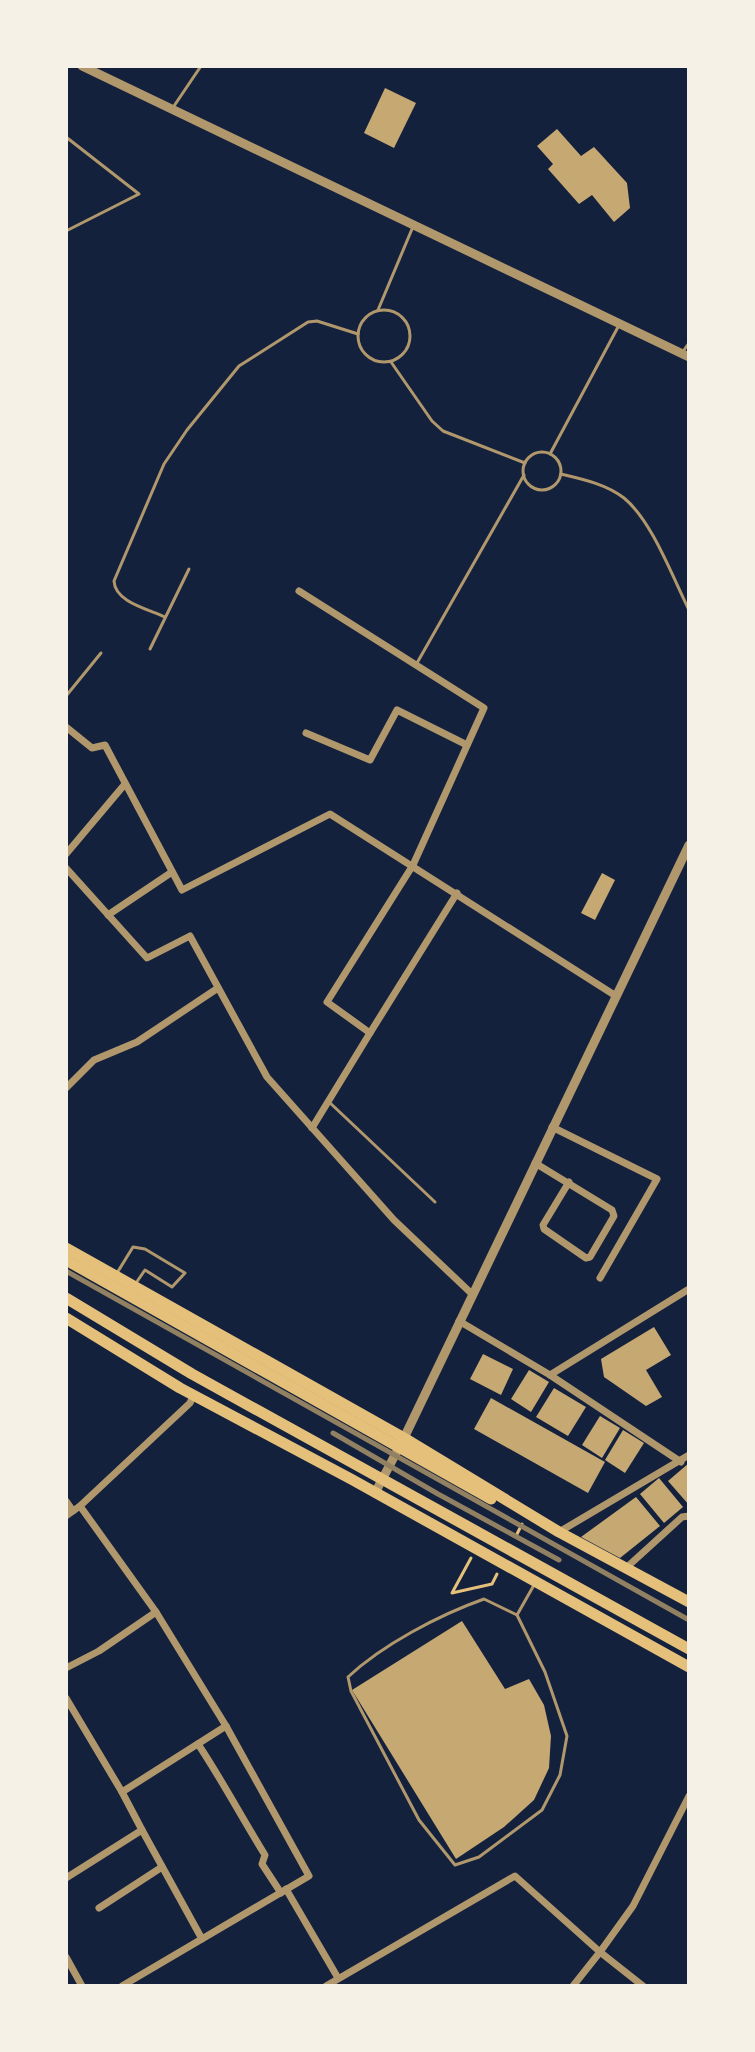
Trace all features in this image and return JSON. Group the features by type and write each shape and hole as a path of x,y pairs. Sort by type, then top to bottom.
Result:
{"highway":[{"path":"66,1248 404,1438 559,1532 689,1602"},
{"path":"66,1260 689,1611"},
{"path":"66,1298 192,1374 689,1649"},
{"path":"66,1318 194,1394 689,1667"}],"street":[{"path":"82,66 686,355"},
{"path":"299,591 484,708 413,865 327,1002 370,1033"},
{"path":"306,733 370,760 397,710 467,745"},
{"path":"66,727 92,748 105,745 182,890 330,814 616,996"},
{"path":"66,854 125,784"},
{"path":"375,1493 689,847"},
{"path":"66,868 147,958 190,936 267,1077 394,1220 472,1294"},
{"path":"108,915 172,872"},
{"path":"312,1128 457,893"},
{"path":"66,1088 94,1060 137,1042 218,988"},
{"path":"552,1127 657,1179 600,1278"},
{"path":"535,1163 569,1182 613,1213 590,1257 586,1258 544,1229 543,1225 569,1182"},
{"path":"550,1375 689,1289"},
{"path":"459,1321 550,1375 681,1462"},
{"path":"73,1511 190,1403 194,1394"},
{"path":"559,1532 689,1455"},
{"path":"66,1501 156,1612 226,1726 309,1876 122,1986"},
{"path":"626,1568 682,1517 689,1516"},
{"path":"66,1668 99,1651 156,1612"},
{"path":"66,1698 122,1792 202,1939"},
{"path":"122,1792 226,1726"},
{"path":"198,1744 237,1811 249,1825 265,1855 262,1864 284,1891 338,1978"},
{"path":"573,1986 633,1906 689,1796"},
{"path":"66,1878 142,1830"},
{"path":"99,1908 162,1867"},
{"path":"326,1986 515,1876 643,1986"},
{"path":"66,1957 82,1986"}],"lane":[{"path":"172,107 201,66"},
{"path":"66,137 139,194 66,231"},
{"path":"378,310 394,311 410,329 409,346 391,362 368,356 362,350 358,334 364,319 378,310 414,224"},
{"path":"165,617 122,598 115,589 114,581 149,494 172,452 239,366 253,355 313,321 358,334"},
{"path":"550,454 620,324"},
{"path":"686,355 689,343"},
{"path":"391,362 432,421 443,431 525,463"},
{"path":"416,665 524,475 525,463 538,453 550,454 558,462 561,474 556,484 540,490 528,485 524,475"},
{"path":"561,474 594,482 622,496 633,507 646,525 689,610"},
{"path":"150,649 189,569"},
{"path":"66,696 101,653"},
{"path":"328,1101 435,1202"},
{"path":"114,1276 133,1247 145,1249 185,1273 172,1287 145,1270 133,1287"},
{"path":"517,1615 536,1582"},
{"path":"484,1599 517,1615 545,1672 567,1736 560,1775 542,1810 479,1857 455,1865 419,1820 357,1704 348,1677 363,1663 472,1603 484,1599"}],"path":[{"path":"469,1561 452,1593 492,1584 503,1563"}],"building":[{"path":"385,88 416,103 394,148 364,133"},
{"path":"557,129 581,156 594,147 627,183 630,208 614,222 592,195 579,204 548,169 553,164 537,146"},
{"path":"602,873 615,880 595,920 581,913"},
{"path":"654,1327 671,1355 646,1370 662,1397 646,1406 604,1377 601,1359"},
{"path":"483,1354 513,1369 501,1395 470,1379"},
{"path":"529,1370 549,1382 531,1412 511,1399"},
{"path":"554,1388 586,1407 568,1436 536,1417"},
{"path":"491,1398 605,1462 588,1493 474,1429"},
{"path":"600,1416 620,1428 602,1458 582,1445"},
{"path":"623,1430 644,1443 625,1473 605,1460"},
{"path":"689,1463 689,1505 668,1481"},
{"path":"659,1478 683,1507 664,1523 640,1494"},
{"path":"636,1497 660,1526 620,1558 581,1537"},
{"path":"462,1621 505,1689 529,1679 544,1705 551,1736 549,1768 534,1800 504,1827 456,1859 352,1690"}],"railway":[{"path":"66,1271 689,1620"},
{"path":"333,1433 559,1560"}]}
